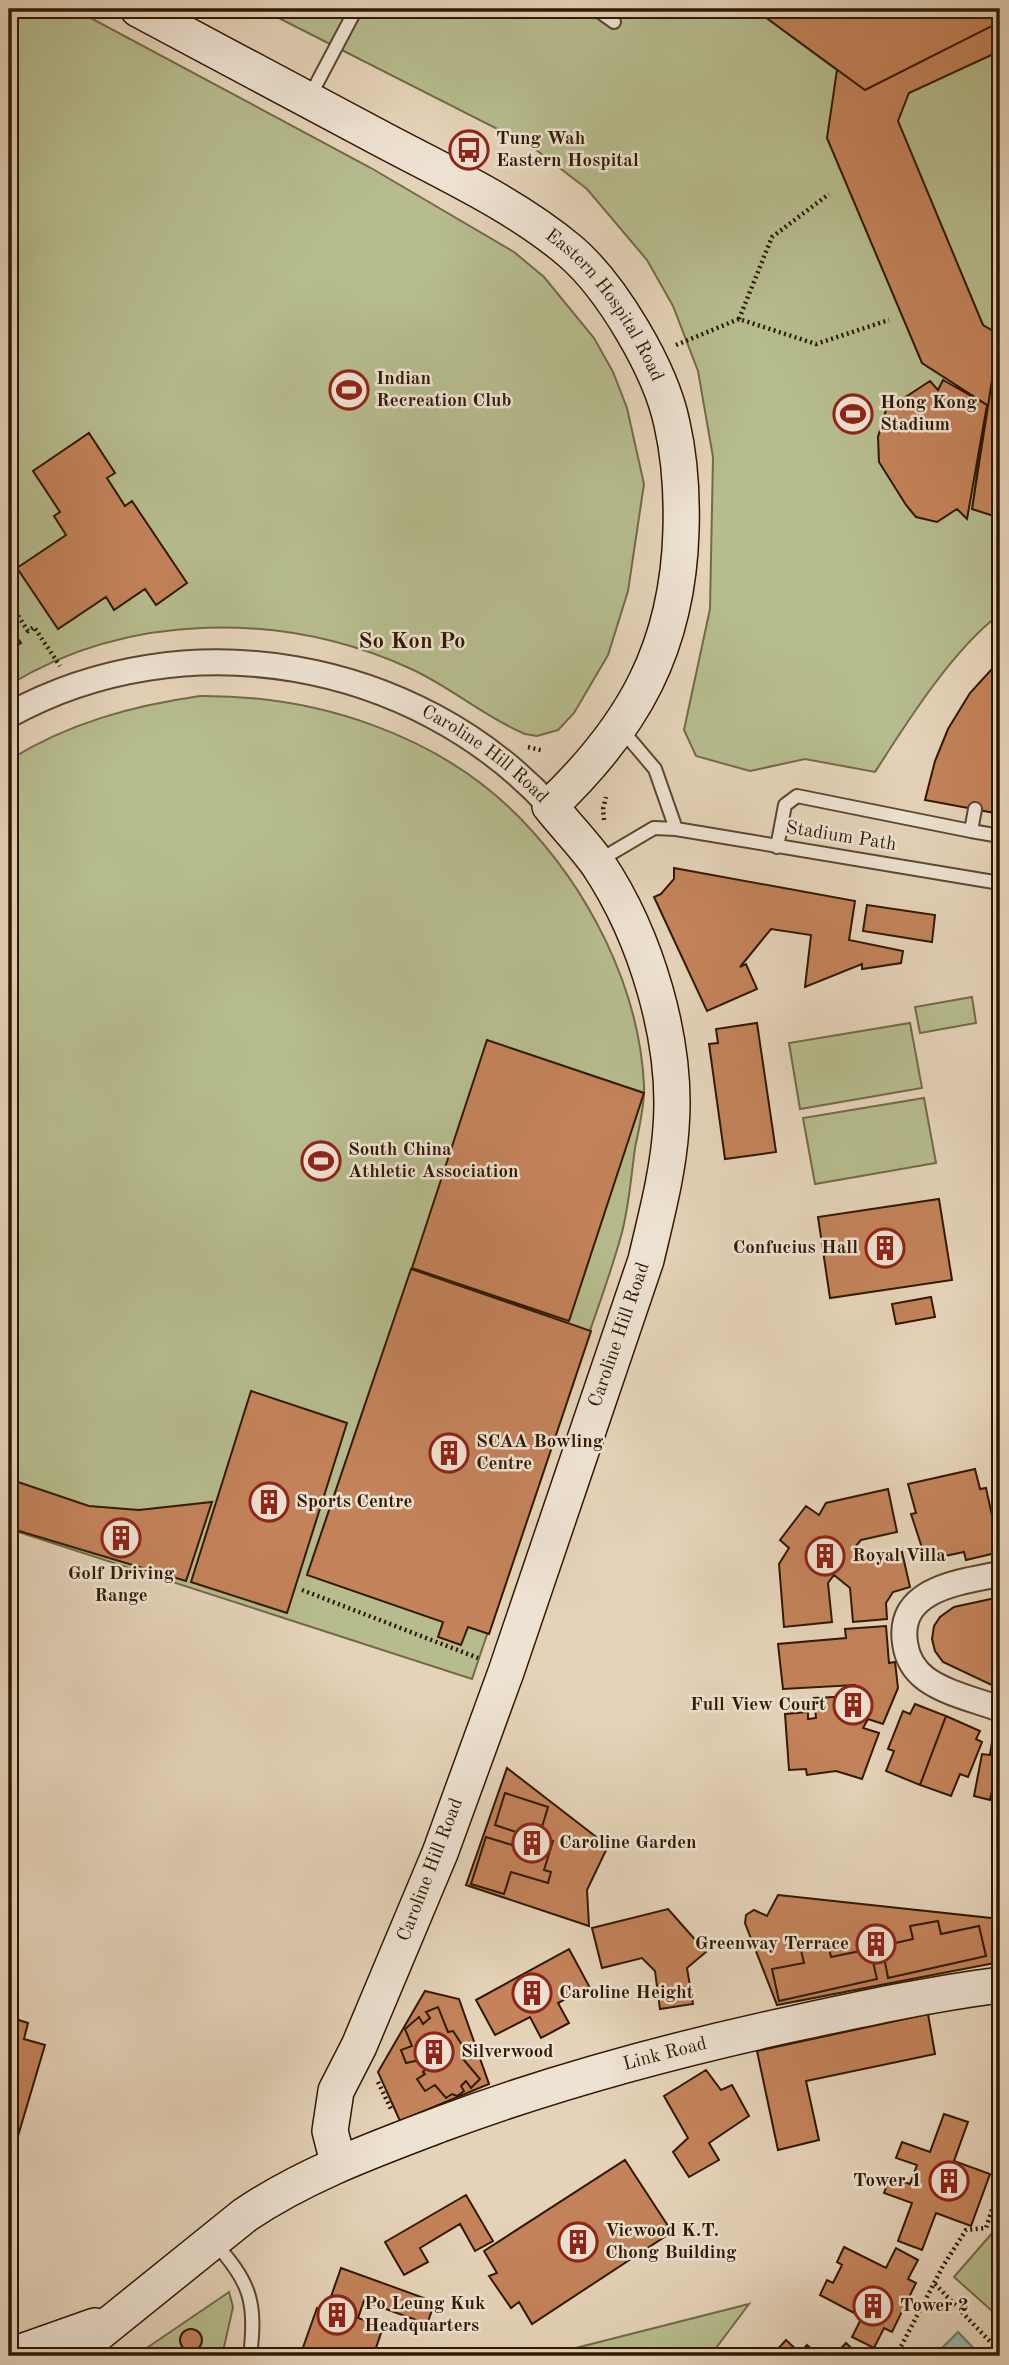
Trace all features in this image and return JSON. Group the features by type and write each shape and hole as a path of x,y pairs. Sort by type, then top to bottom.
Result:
{"street":[{"name":"Eastern Hospital Road","path":"160,14 308,100 462,182 570,251 607,295 644,354 672,421 682,499 674,601 664,639 647,680 621,729 583,774 550,806"},
{"name":"Caroline Hill Road","path":"9,715 83,682 151,667 219,662 300,669 363,686 428,713 493,753 520,774 596,862 622,903 642,951 660,1010 668,1068 671,1127 659,1209 646,1260 506,1672 435,1866 359,2046 336,2091 330,2131 338,2162"},
{"path":"1000,1574 929,1592 915,1603 907,1618 904,1635 906,1652 914,1667 926,1679 942,1688 1000,1709"},
{"name":"Link Road","path":"338,2162 516,2096 610,2067 745,2033 956,1991 1000,1985"},
{"path":"70,2356 111,2320 276,2194 338,2162"},
{"path":"10,2356 111,2320"}],"lane":[{"path":"308,100 356,9"},
{"path":"596,9 614,23"},
{"path":"621,729 655,769 676,829"},
{"path":"777,847 785,805 797,796 1000,836"},
{"path":"971,831 975,809"},
{"name":"Stadium Path","path":"596,862 654,828 676,829 1000,883"},
{"path":"213,2241 245,2280 251,2304 250,2356"}],"path":[{"path":"739,320 772,237 829,194"},
{"path":"673,346 739,320 816,344 890,320"},
{"path":"9,602 28,631 34,627 60,666"},
{"path":"302,1590 485,1661"},
{"path":"375,2076 389,2105"},
{"path":"897,2356 966,2230 986,2228 1000,2186"},
{"path":"935,2284 1000,2352"}],"green space":[{"name":"Indian Recreation Club","path":"9,9 74,9 371,168 514,252 544,277 594,338 613,372 627,408 644,484 628,591 608,655 574,713 558,730 537,736 525,734 409,668 361,649 310,636 258,629 206,628 155,633 104,644 55,661 9,685"},
{"name":"Hong Kong Stadium","path":"261,9 1000,9 1000,614 965,646 948,666 875,772 805,759 750,771 696,756 684,730 710,609 713,457 698,371 673,306 647,260 587,189 531,146"},
{"name":"South China Athletic Association","path":"200,696 287,703 331,712 373,725 452,763 520,818 567,875 606,941 632,1011 640,1048 644,1093 624,1225 472,1679 9,1529 9,760 54,736 101,718 149,705"},
{"path":"972,997 976,1023 920,1033 915,1007"},
{"path":"910,1023 922,1088 800,1109 789,1043"},
{"path":"924,1098 936,1163 815,1184 803,1118"},
{"path":"1000,2224 1000,2318 954,2277"},
{"path":"229,2292 233,2307 222,2356 135,2356"},
{"path":"749,2304 710,2356 544,2356"}],"water":[{"path":"958,2332 981,2356 934,2356"}],"building":[{"path":"754,9 1000,9 1000,51 909,93 898,121 983,325 1000,335 1000,518 972,509 987,405 922,363 827,138 837,70"},
{"path":"754,9 1000,9 1000,22 865,90"},
{"path":"1000,371 1000,518 972,509 993,374"},
{"path":"943,380 987,405 967,519 957,509 937,522 916,517 906,505 879,462 878,437 886,410 930,381 938,390"},
{"path":"89,433 115,473 107,478 125,506 132,501 187,583 156,605 145,589 114,610 106,597 58,629 17,568 66,535 54,516 60,512 33,471"},
{"path":"9,626 21,643 9,651"},
{"path":"1000,660 1000,814 925,800 935,761 948,729 970,693"},
{"path":"674,868 855,901 849,940 903,951 901,963 862,969 862,964 805,987 811,935 771,929 740,967 746,964 757,989 707,1011 654,897 661,894 674,879"},
{"path":"867,905 935,915 932,942 863,931"},
{"path":"757,1023 776,1152 725,1159 709,1044 718,1043 716,1029"},
{"path":"487,1040 644,1093 569,1321 412,1268"},
{"name":"Confucius Hall","path":"939,1199 952,1280 830,1298 818,1217"},
{"name":"SCAA Bowling Centre","path":"411,1269 591,1331 489,1634 468,1627 461,1645 438,1637 443,1622 307,1575"},
{"path":"931,1297 935,1317 896,1324 892,1304"},
{"name":"Sports Centre","path":"251,1391 347,1423 287,1613 191,1582"},
{"path":"975,1469 980,1489 986,1488 1000,1552 966,1560 964,1552 926,1560 911,1514 916,1513 908,1484"},
{"name":"Golf Driving Range","path":"9,1479 89,1506 139,1510 212,1502 186,1581 9,1528"},
{"name":"Royal Villa","path":"888,1489 897,1532 861,1540 855,1547 870,1559 902,1552 910,1587 893,1592 886,1603 887,1619 853,1622 850,1588 834,1575 828,1583 832,1622 784,1627 779,1564 789,1548 780,1540 806,1506 819,1515 826,1503"},
{"path":"1000,1597 1000,1689 943,1662 935,1651 932,1639 934,1626 940,1617 954,1607"},
{"name":"Full View Court","path":"886,1626 889,1663 895,1662 898,1688 883,1724 868,1719 863,1728 879,1733 862,1779 836,1771 807,1775 806,1769 789,1770 785,1714 808,1712 808,1719 816,1718 814,1698 855,1696 855,1685 783,1689 778,1644 846,1638 845,1629"},
{"path":"915,1704 946,1716 920,1785 886,1771 894,1751 888,1749 903,1711 910,1714"},
{"path":"946,1716 980,1731 976,1739 982,1742 968,1777 960,1774 951,1796 920,1785"},
{"path":"993,1736 1000,1737 1000,1793 992,1791 990,1800 974,1796 982,1754 990,1755"},
{"path":"507,1768 608,1846 587,1890 589,1926 466,1885"},
{"name":"Caroline Garden","path":"505,1793 548,1807 539,1837 553,1841 544,1870 551,1872 548,1883 511,1872 504,1894 471,1884 486,1837 512,1845 516,1832 495,1825"},
{"name":"Greenway Terrace","path":"778,1895 1000,1919 1000,1962 777,2005 745,1923 746,1915 754,1910 767,1916"},
{"path":"668,1909 706,1952 687,1968 693,2004 660,2009 655,1971 642,1958 602,1968 592,1928"},
{"path":"938,1921 941,1934 979,1926 986,1956 888,1978 882,1946 913,1939 910,1926"},
{"path":"828,1944 831,1957 870,1949 877,1979 779,2001 772,1969 804,1963 801,1950"},
{"name":"Caroline Height","path":"569,1949 589,1986 558,2003 569,2023 541,2038 530,2017 495,2035 476,2000"},
{"path":"425,1991 459,1999 489,2084 400,2121 378,2072"},
{"name":"Silverwood","path":"438,2007 448,2032 453,2031 468,2054 463,2059 480,2079 471,2088 466,2081 461,2086 464,2091 457,2096 452,2094 446,2098 435,2085 425,2091 417,2079 425,2074 423,2072 428,2066 424,2059 406,2063 401,2050 412,2046 405,2029 419,2017 423,2024 430,2018 426,2012"},
{"path":"928,2014 935,2054 806,2081 819,2140 778,2150 757,2051"},
{"path":"9,2017 28,2023 24,2039 45,2045 18,2136 9,2133"},
{"path":"706,2070 721,2090 732,2085 749,2116 709,2143 719,2160 689,2177 673,2152 688,2138 664,2096"},
{"name":"Tower 1","path":"944,2114 968,2122 954,2161 990,2174 971,2226 936,2213 922,2250 898,2241 912,2203 884,2193 890,2177 910,2184 917,2165 896,2158 902,2142 930,2152"},
{"name":"Vicwood K.T. Chong Building","path":"625,2160 672,2232 532,2324 519,2302 511,2308 489,2276 497,2273 484,2251"},
{"path":"466,2195 493,2241 475,2251 460,2224 420,2248 428,2262 404,2275 385,2242"},
{"name":"Tower 2","path":"844,2247 886,2268 896,2248 918,2260 908,2279 916,2283 892,2332 884,2328 874,2348 852,2337 862,2317 820,2295 827,2280 833,2283 842,2265 837,2262"},
{"name":"Po Leung Kuk Headquarters","path":"341,2268 435,2302 427,2324 364,2301 358,2318 383,2327 376,2348 397,2356 300,2356 317,2308 326,2311"},
{"path":"191,2329 199,2332 202,2340 199,2348 191,2351 183,2348 180,2340 183,2332"},
{"path":"786,2340 800,2353 807,2345 819,2356 778,2356 774,2353"},
{"path":"846,2343 860,2356 834,2356"}],"place":[{"name":"Tung Wah Eastern Hospital","path":"469,150"},
{"name":"Indian Recreation Club","path":"349,390"},
{"name":"Hong Kong Stadium","path":"853,414"},
{"name":"South China Athletic Association","path":"321,1161"},
{"name":"Confucius Hall","path":"885,1248"},
{"name":"SCAA Bowling Centre","path":"449,1453"},
{"name":"Sports Centre","path":"269,1502"},
{"name":"Golf Driving Range","path":"121,1538"},
{"name":"Royal Villa","path":"825,1556"},
{"name":"Full View Court","path":"853,1705"},
{"name":"Caroline Garden","path":"532,1843"},
{"name":"Greenway Terrace","path":"876,1944"},
{"name":"Caroline Height","path":"532,1993"},
{"name":"Silverwood","path":"434,2052"},
{"name":"Tower 1","path":"949,2181"},
{"name":"Vicwood K.T. Chong Building","path":"578,2242"},
{"name":"Tower 2","path":"873,2306"},
{"name":"Po Leung Kuk Headquarters","path":"337,2315"}],"district":[{"name":"So Kon Po","path":"412,641"}]}
